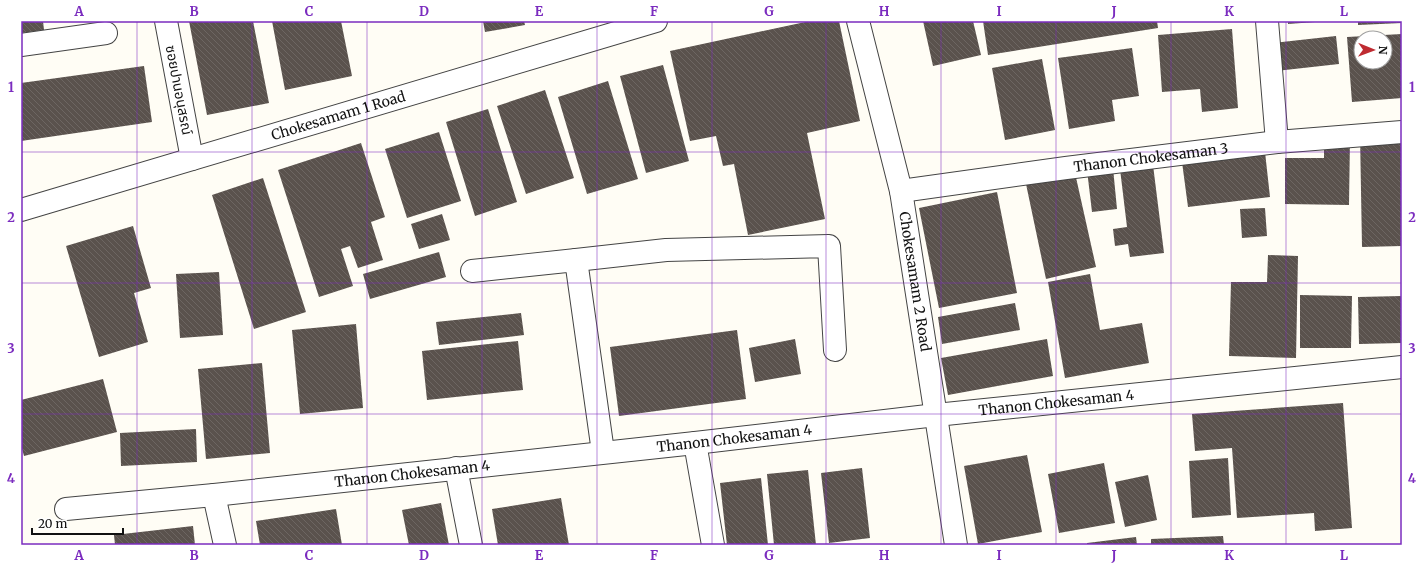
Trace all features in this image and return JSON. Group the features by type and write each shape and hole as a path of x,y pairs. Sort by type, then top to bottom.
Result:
{"street":[{"name":"ซอยปานอนุสรณ์","path":"166,21 192,159"},
{"name":"Chokesamam 1 Road","path":"21,210 656,21"},
{"name":"Chokesamam 2 Road","path":"858,21 901,191 956,545"},
{"path":"1267,21 1277,142"},
{"path":"21,45 106,33"},
{"name":"Thanon Chokesaman 3","path":"901,191 1066,168 1277,142 1402,132"},
{"path":"472,270 666,250 828,246 835,350"},
{"path":"576,260 603,452"},
{"name":"Thanon Chokesaman 4","path":"66,509 214,495 695,443 936,415 1402,367"},
{"path":"695,443 713,545"},
{"path":"456,468 471,545"},
{"path":"214,495 225,545"}],"building":[{"path":"21,21 43,21 44,30 21,33"},
{"path":"189,21 253,21 269,103 207,115"},
{"path":"272,21 341,21 352,76 285,90"},
{"path":"483,21 524,21 525,25 485,32"},
{"path":"810,21 839,21 860,121 807,133 825,219 748,235 734,164 723,166 716,136 690,141 670,51"},
{"path":"923,21 973,21 981,55 933,66"},
{"path":"983,21 1157,21 1158,28 988,55"},
{"path":"1288,21 1315,21 1315,22 1288,24"},
{"path":"1358,21 1402,21 1402,23 1358,25"},
{"path":"1232,29 1238,108 1202,112 1200,89 1162,92 1158,35"},
{"path":"1393,34 1402,34 1402,98 1352,102 1347,37 1353,37 1353,70 1393,70"},
{"path":"1336,36 1339,64 1276,71 1273,43"},
{"path":"1132,48 1139,96 1112,100 1115,121 1069,129 1058,58"},
{"path":"1042,59 1055,130 1005,140 992,68"},
{"path":"663,65 689,161 646,173 620,76"},
{"path":"144,66 152,122 21,141 21,83"},
{"path":"608,81 638,179 587,194 558,97"},
{"path":"545,90 574,178 526,194 497,106"},
{"path":"488,109 517,202 475,216 446,122"},
{"path":"439,132 461,201 407,218 385,149"},
{"path":"1402,133 1402,246 1362,247 1360,134"},
{"path":"1324,138 1350,138 1349,205 1285,204 1285,158 1324,158"},
{"path":"361,143 385,217 371,222 383,260 358,268 350,246 341,249 353,286 319,297 278,170"},
{"path":"1265,152 1270,197 1188,207 1182,162"},
{"path":"1153,165 1164,253 1130,257 1128,244 1115,246 1113,229 1127,227 1120,169"},
{"path":"1113,168 1117,209 1092,212 1087,170"},
{"path":"1075,173 1096,267 1046,279 1026,184"},
{"path":"263,178 306,312 254,329 212,195"},
{"path":"997,192 1017,293 939,308 919,208"},
{"path":"1265,208 1267,236 1242,238 1240,209"},
{"path":"442,214 450,240 419,249 411,224"},
{"path":"133,226 151,288 134,293 148,342 99,357 66,246"},
{"path":"439,252 446,277 370,299 363,274"},
{"path":"1268,255 1298,256 1296,358 1229,356 1231,282 1267,282"},
{"path":"219,272 223,335 180,338 176,274"},
{"path":"1090,274 1100,330 1142,323 1149,363 1065,378 1048,282"},
{"path":"1300,295 1352,296 1351,348 1300,348"},
{"path":"1402,296 1402,343 1359,344 1358,297"},
{"path":"1015,303 1020,330 942,344 938,317"},
{"path":"521,313 524,335 439,345 436,322"},
{"path":"356,324 363,408 300,414 292,330"},
{"path":"737,330 746,399 619,416 610,347"},
{"path":"795,339 801,374 755,382 749,348"},
{"path":"1047,339 1053,376 948,395 941,358"},
{"path":"518,341 523,390 427,400 422,351"},
{"path":"262,363 270,453 206,459 198,369"},
{"path":"103,379 117,432 24,456 21,445 21,400"},
{"path":"1343,403 1352,528 1315,531 1314,513 1237,518 1232,448 1195,451 1192,414"},
{"path":"196,429 197,462 121,466 120,433"},
{"path":"1027,455 1042,532 978,544 964,466"},
{"path":"1228,458 1231,515 1192,518 1189,461"},
{"path":"1104,463 1115,523 1059,533 1048,474"},
{"path":"862,468 870,538 829,543 821,473"},
{"path":"808,470 816,545 774,545 767,474"},
{"path":"1148,475 1157,520 1125,527 1115,482"},
{"path":"761,478 768,545 727,545 720,483"},
{"path":"561,498 569,545 498,545 492,509"},
{"path":"441,503 449,545 409,545 402,510"},
{"path":"336,509 342,545 260,545 256,521"},
{"path":"193,526 195,545 115,545 114,535"},
{"path":"1223,536 1224,545 1151,545 1151,539"},
{"path":"1136,537 1137,545 1087,545 1087,543"}]}
